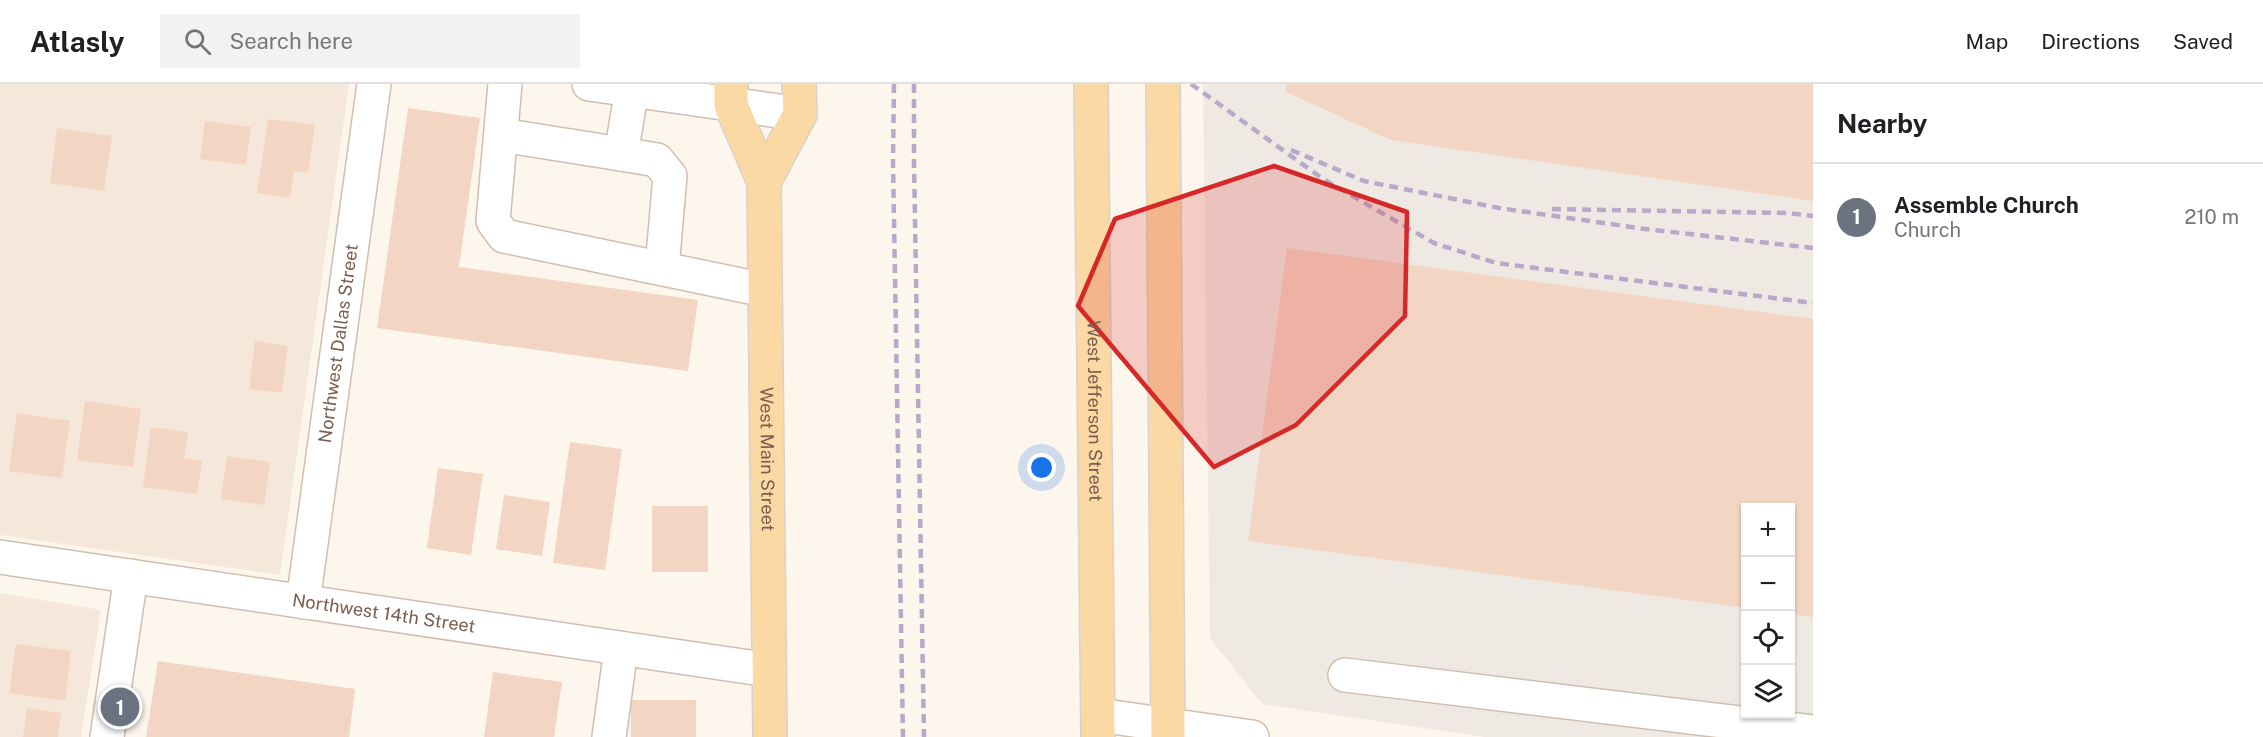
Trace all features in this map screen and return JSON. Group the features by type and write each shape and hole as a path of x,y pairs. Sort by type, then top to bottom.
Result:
{"main road":[{"name":"West Jefferson Street","path":"1091,84 1099,726"},
{"path":"1163,84 1168,731"},
{"name":"West Main Street","path":"731,95 764,182 770,737"},
{"name":"West Main Street","path":"764,182 800,99"}],"street":[{"name":"Northwest Dallas Street","path":"303,602 374,84"},
{"path":"505,84 493,220 504,236 765,290"},
{"path":"589,84 800,99"},
{"path":"621,154 633,87"},
{"path":"501,135 657,160 670,176 662,268"},
{"name":"Northwest 14th Street","path":"0,557 770,670"},
{"path":"107,737 131,576"},
{"path":"609,737 621,649"},
{"path":"1345,675 1813,732"},
{"path":"1099,726 1252,737"}],"highlighted area":[{"path":"1274,166 1407,212 1405,316 1296,425 1214,467 1078,306 1115,219"}],"shaded area":[{"path":"0,84 349,84 280,575 0,535"},
{"path":"1203,84 1813,84 1813,737 1485,737 1262,704 1210,638"},
{"path":"0,593 101,610 81,737 0,737"}],"building":[{"path":"1287,84 1813,84 1813,201 1391,140 1286,92"},
{"path":"408,108 480,118 459,267 698,300 688,371 377,328"},
{"path":"268,119 315,125 308,173 294,171 290,198 257,193"},
{"path":"205,121 251,127 246,165 200,159"},
{"path":"57,128 112,136 104,191 50,183"},
{"path":"1287,248 1813,319 1813,617 1795,615 1795,503 1741,503 1741,607 1248,541"},
{"path":"255,341 288,346 282,393 249,389"},
{"path":"85,401 141,409 133,467 77,460"},
{"path":"17,413 70,421 62,478 9,471"},
{"path":"151,427 188,432 184,458 202,461 197,494 143,487"},
{"path":"570,442 622,449 605,570 553,563"},
{"path":"227,456 270,462 264,505 221,499"},
{"path":"438,468 483,474 471,555 427,548"},
{"path":"504,495 550,502 542,556 496,549"},
{"path":"652,506 708,506 708,572 652,572"},
{"path":"16,644 71,651 65,701 9,693"},
{"path":"158,661 355,689 349,737 146,737"},
{"path":"493,672 562,682 554,737 484,737"},
{"path":"631,700 696,700 696,737 631,737"},
{"path":"27,708 61,713 58,737 23,737"}],"railway":[{"path":"894,84 893,162 903,737"},
{"path":"914,84 924,737"},
{"path":"1191,84 1323,179 1434,243 1496,263 1813,303"},
{"path":"1291,150 1364,181 1499,208 1645,229 1813,248"},
{"path":"1552,209 1788,213 1813,216"}],"place":[{"name":"Assemble Church","path":"120,707"}]}
